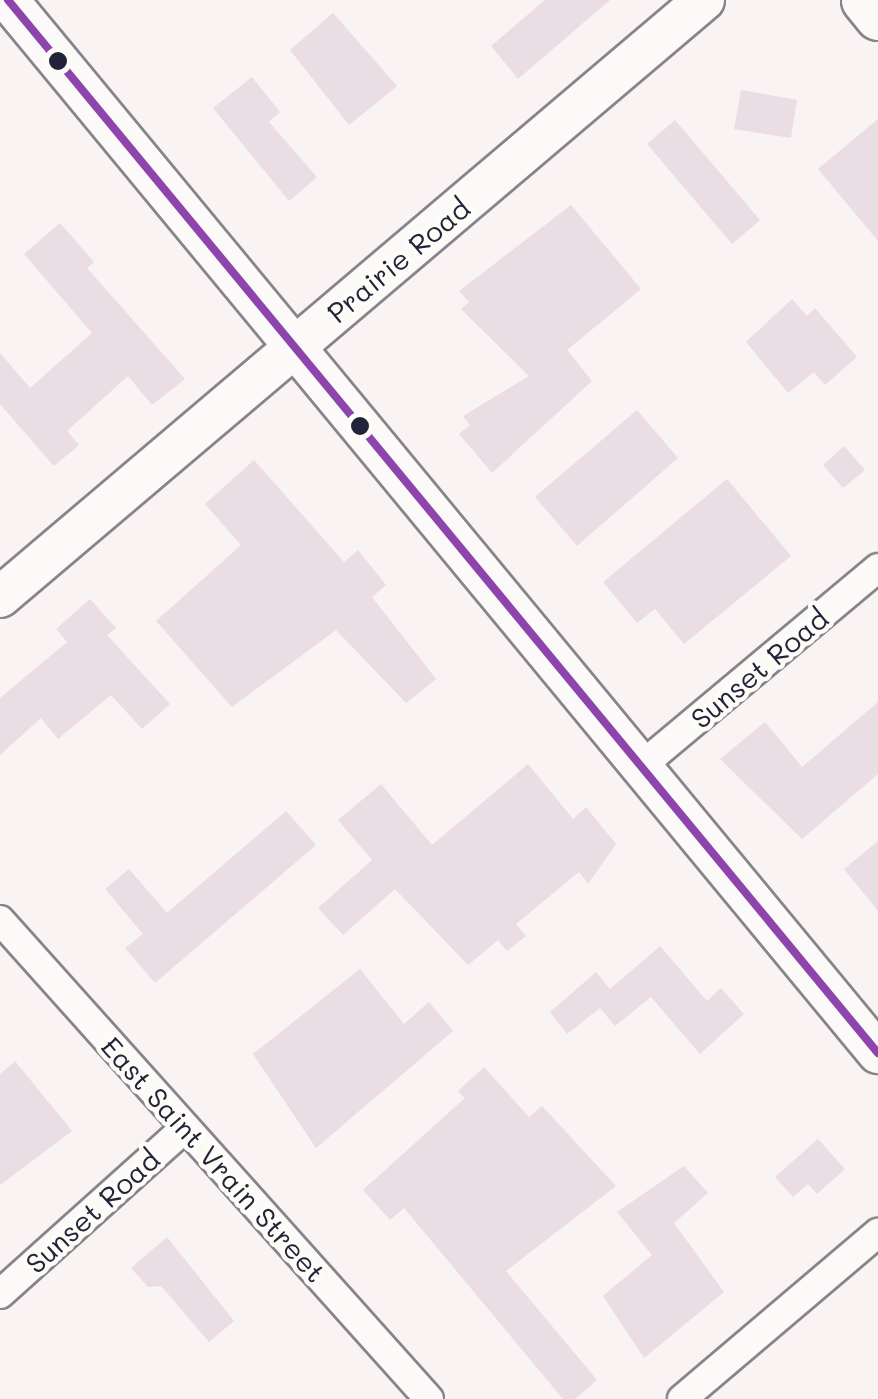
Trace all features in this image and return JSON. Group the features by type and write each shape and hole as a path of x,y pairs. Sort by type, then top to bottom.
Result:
{"main road":[{"path":"864,0 878,17"}],"street":[{"path":"8,0 878,1053"},
{"name":"Prairie Road","path":"0,597 704,0"},
{"name":"Sunset Road","path":"640,767 878,568"},
{"name":"East Saint Vrain Street","path":"0,920 429,1399"},
{"name":"Sunset Road","path":"0,1294 185,1128"},
{"path":"682,1399 878,1233"}],"building":[{"path":"545,0 610,0 518,79 491,46"},
{"path":"333,13 397,86 349,125 290,50"},
{"path":"252,77 280,112 269,122 317,177 289,201 213,108"},
{"path":"741,90 797,100 791,138 734,129"},
{"path":"878,119 878,241 818,169"},
{"path":"675,120 760,220 732,244 647,144"},
{"path":"571,205 641,289 567,350 592,381 492,473 459,434 470,425 463,416 529,376 461,309 469,302 459,291"},
{"path":"60,223 94,262 87,268 185,379 152,405 128,376 67,431 79,445 54,466 0,404 0,353 30,388 92,333 24,254"},
{"path":"792,299 807,316 815,308 857,357 825,385 814,372 788,393 746,342"},
{"path":"637,410 678,458 577,546 535,497"},
{"path":"844,446 865,470 843,488 823,465"},
{"path":"254,460 344,562 358,550 386,585 372,597 436,679 406,703 336,630 232,707 156,621 241,545 205,504"},
{"path":"727,479 791,556 684,644 655,609 637,623 603,582"},
{"path":"90,599 116,628 107,635 170,704 142,729 111,695 58,739 41,718 0,755 0,698 67,642 56,629"},
{"path":"878,702 878,774 802,839 720,759 765,722 802,767"},
{"path":"528,764 573,819 586,807 616,844 588,884 579,872 516,924 526,936 507,951 498,940 468,965 395,889 343,935 318,908 372,860 338,820 381,784 432,845"},
{"path":"286,811 316,845 155,983 125,948 143,934 105,889 129,869 167,913"},
{"path":"878,841 878,911 844,869"},
{"path":"660,946 707,1001 721,988 744,1014 700,1054 651,997 615,1026 600,1008 567,1034 550,1012 596,972 610,989"},
{"path":"360,969 404,1024 429,1002 453,1031 316,1148 253,1054"},
{"path":"15,1061 72,1131 0,1185 0,1074"},
{"path":"484,1067 529,1117 542,1106 616,1186 506,1271 597,1380 575,1399 563,1399 404,1208 390,1220 363,1190 465,1098 458,1091"},
{"path":"818,1139 845,1169 817,1194 808,1184 793,1197 775,1177"},
{"path":"684,1166 708,1193 674,1223 724,1292 644,1358 603,1296 652,1255 617,1212"},
{"path":"167,1237 234,1321 209,1342 161,1286 148,1287 131,1268"}],"transit line":[{"path":"8,0 878,1053"}]}
